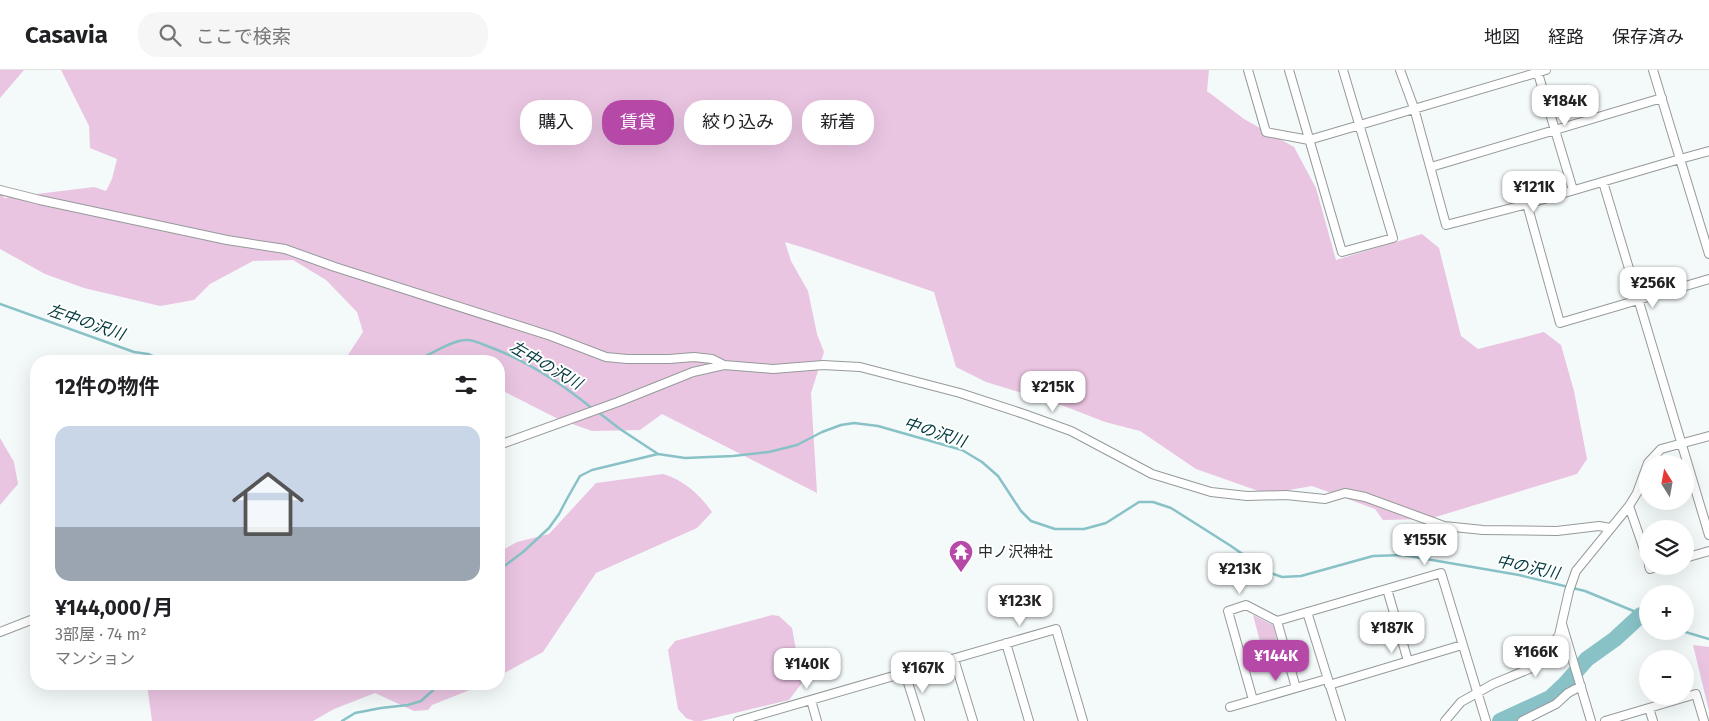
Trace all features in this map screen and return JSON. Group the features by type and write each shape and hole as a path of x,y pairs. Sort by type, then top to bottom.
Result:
{"street":[{"path":"1248,70 1266,132 1309,140 1537,71 1546,70"},
{"path":"1289,70 1342,252 1393,238 1343,70"},
{"path":"1400,70 1414,108 1446,225 1527,204 1709,151"},
{"path":"1653,70 1709,254"},
{"path":"1537,71 1573,190"},
{"path":"1431,167 1662,98"},
{"path":"1603,182 1709,535"},
{"path":"0,190 227,240 285,249 335,267 551,336 606,357 626,359 712,358 724,365"},
{"path":"1527,204 1560,323 1709,279"},
{"path":"505,442 618,402 693,372 724,365 773,369 823,365 860,367 960,393 1071,431 1152,474 1211,492 1246,496 1286,495 1325,499 1345,493 1365,496 1444,526 1483,530 1557,531 1599,526 1610,528"},
{"path":"1445,721 1462,702 1493,684 1530,669 1541,661 1559,635 1569,591 1576,571 1629,506 1637,492 1648,463 1661,448 1709,436"},
{"path":"1629,506 1639,535"},
{"path":"1694,555 1709,551"},
{"path":"1253,700 1228,611 1246,605 1277,621 1441,573 1486,721"},
{"path":"1387,589 1408,661"},
{"path":"1307,612 1341,721"},
{"path":"0,632 30,620"},
{"path":"1277,621 1296,688"},
{"path":"1562,624 1592,721"},
{"path":"738,721 1056,629 1083,721"},
{"path":"1006,644 1029,721"},
{"path":"1230,707 1296,688 1328,682 1408,661 1462,645"},
{"path":"954,659 973,721"},
{"path":"905,673 920,721"},
{"path":"1522,721 1535,718 1556,704 1580,683"},
{"path":"1605,721 1696,694 1704,721"},
{"path":"811,700 817,721"},
{"path":"1649,708 1653,721"}],"shaded area":[{"path":"0,70 24,70 0,98"},
{"path":"61,70 1209,70 1207,91 1244,119 1294,147 1316,188 1336,260 1422,234 1439,248 1461,336 1478,349 1544,332 1561,345 1574,391 1587,459 1577,474 1429,519 1383,520 1375,509 1312,486 1267,494 1196,469 1140,431 1105,422 1064,406 986,382 956,367 934,292 785,242 791,261 808,291 817,334 824,352 811,393 817,493 662,414 640,430 592,431 558,419 505,392 505,355 348,355 363,332 357,312 326,280 293,260 253,261 210,284 194,300 160,306 84,288 45,274 0,249 0,189 4,198 94,187 106,191 112,179 117,159 90,148 89,126"},
{"path":"0,438 14,462 18,484 0,505"},
{"path":"663,474 678,480 691,489 712,512 697,528 596,573 543,652 505,673 505,549 517,542 549,534 596,483"},
{"path":"772,615 779,616 792,628 802,683 789,700 701,721 686,718 678,709 668,650 675,641"},
{"path":"1253,615 1273,625 1278,645 1262,649"},
{"path":"1693,645 1709,647 1709,711"},
{"path":"148,690 470,690 432,705 428,710 414,711 375,693 334,709 313,721 152,721"}],"waterway":[{"name":"左中の沢川","path":"0,304 134,352 150,355"},
{"name":"左中の沢川","path":"427,355 458,341 473,341 529,365 556,381 593,409"},
{"name":"左中の沢川","path":"598,412 658,454"},
{"name":"中の沢川","path":"505,566 549,528 580,476 592,470 658,454 685,458 769,452 797,445 822,432 841,425 854,423 878,426 962,450 982,462 998,476 1021,511 1031,521 1055,529 1084,529 1106,523 1139,502 1153,502 1171,508 1268,572 1282,577 1301,576 1373,556 1403,555 1519,575 1585,591 1639,613"},
{"path":"1500,721 1550,698 1587,659 1615,639 1639,617"},
{"name":"中の沢川","path":"1694,635 1709,639"},
{"name":"中の沢川","path":"342,721 355,713 408,705 421,701 433,690"}],"place":[{"name":"中ノ沢神社","path":"961,573"}]}
